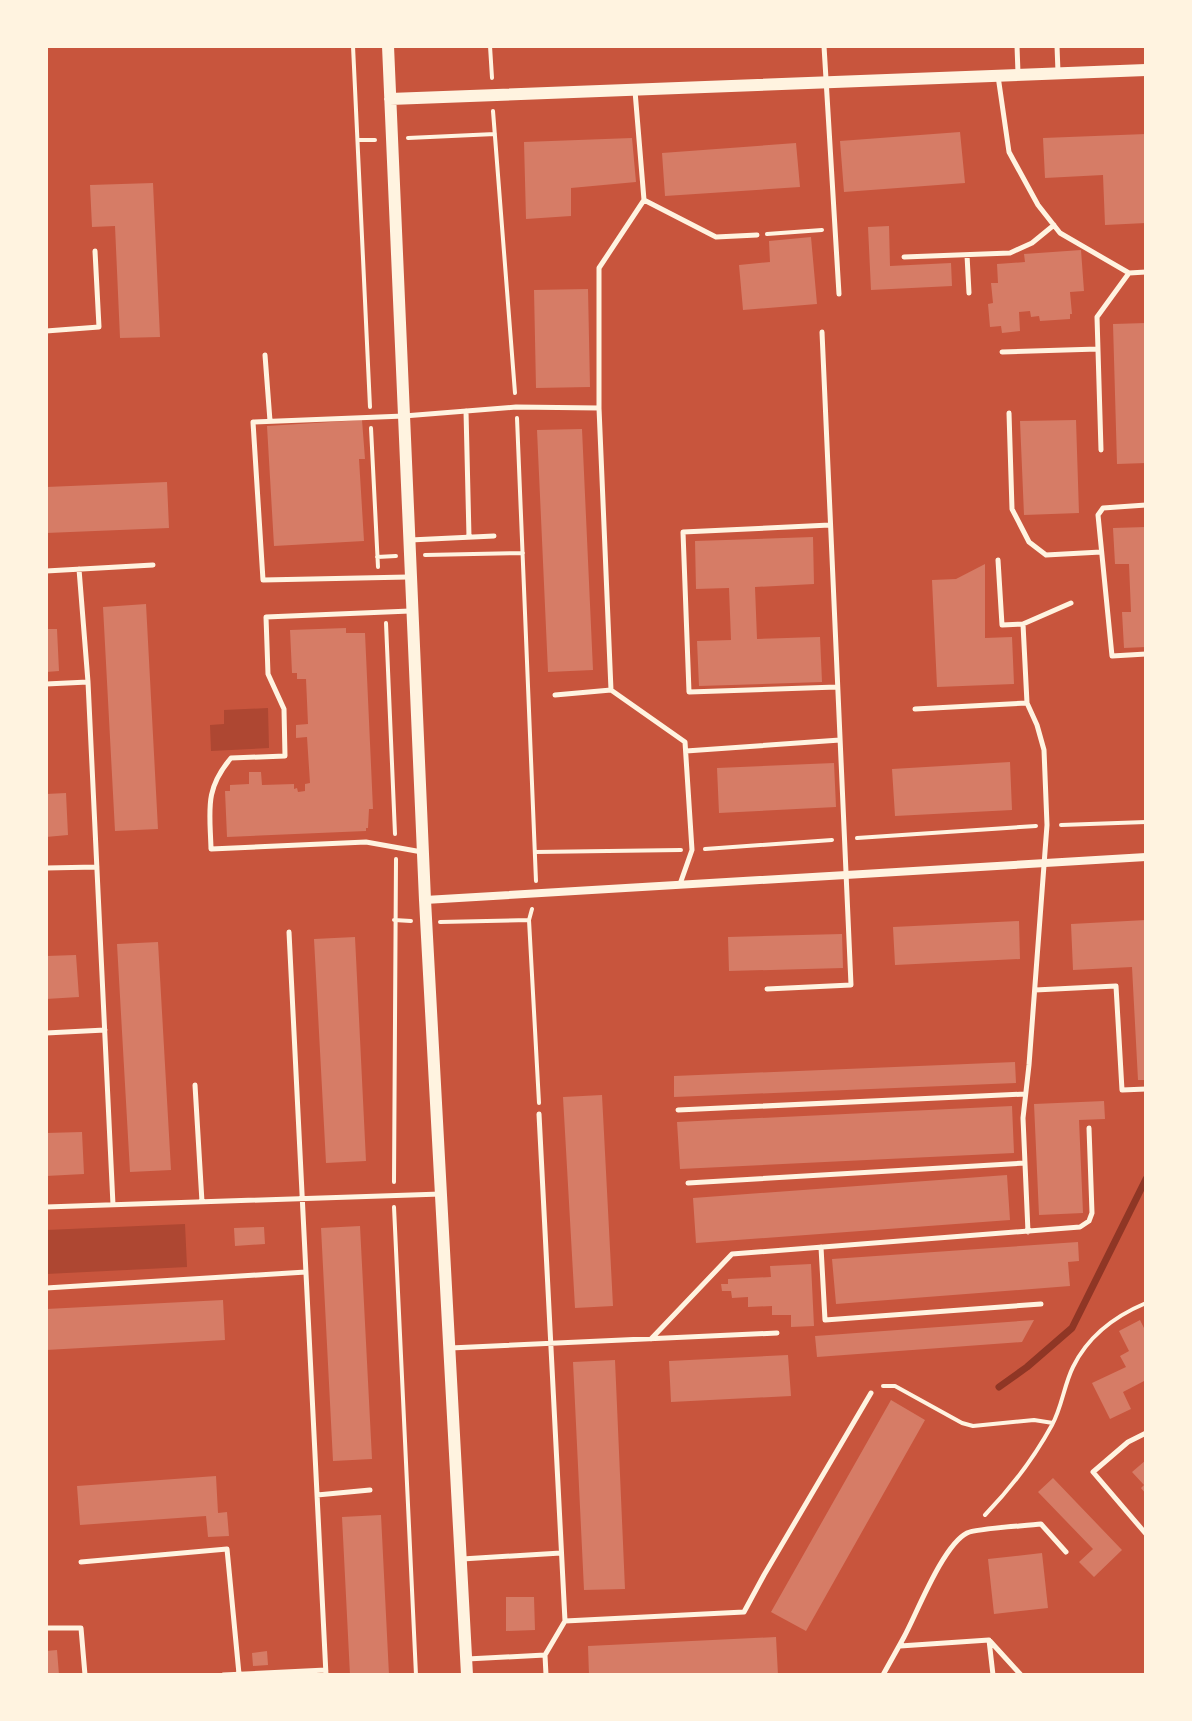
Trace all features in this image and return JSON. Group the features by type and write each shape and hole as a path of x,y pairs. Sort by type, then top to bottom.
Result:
{"street":[{"path":"388,46 425,900 467,1675"},
{"path":"390,99 1146,70"},
{"path":"425,900 1146,857"}],"lane":[{"path":"824,46 839,294"},
{"path":"1017,46 1018,75"},
{"path":"1057,46 1058,73"},
{"path":"998,76 1009,152 1038,205 1060,233 1129,273 1146,272"},
{"path":"611,690 599,408 599,268 644,200 635,90"},
{"path":"644,200 716,237 757,235"},
{"path":"904,257 1010,253 1032,243 1054,225"},
{"path":"46,331 99,327 95,251"},
{"path":"967,255 969,293"},
{"path":"1101,450 1097,317 1129,273"},
{"path":"767,989 851,985 822,332"},
{"path":"1002,352 1098,349"},
{"path":"265,355 270,421"},
{"path":"411,576 263,580 253,422 404,416 516,407 599,408"},
{"path":"466,411 469,537"},
{"path":"1009,413 1012,509 1029,542 1046,555 1101,552"},
{"path":"1146,505 1106,507 1098,515 1112,656 1146,654"},
{"path":"830,525 683,532 689,692 837,687"},
{"path":"409,540 494,536"},
{"path":"998,560 1002,625 1023,624 1071,603"},
{"path":"46,571 153,565"},
{"path":"79,569 88,682 113,1205"},
{"path":"413,611 266,617 268,674 284,709 285,756 231,758 212,786 209,802 211,849 366,842 423,852"},
{"path":"1023,624 1027,703 1044,750 1047,825 1023,1118 1028,1232"},
{"path":"46,684 88,682"},
{"path":"555,695 611,690 685,742 692,850 680,884"},
{"path":"915,709 1027,703"},
{"path":"686,751 840,740"},
{"path":"46,868 97,867"},
{"path":"223,1675 326,1673 289,932"},
{"path":"1035,990 1116,986 1122,1090 1146,1089"},
{"path":"46,1033 105,1030"},
{"path":"195,1085 202,1202"},
{"path":"678,1110 1025,1094"},
{"path":"539,1114 565,1621 545,1655 546,1675"},
{"path":"651,1339 732,1254 1074,1229 1085,1225 1092,1213 1089,1128"},
{"path":"688,1183 1025,1163"},
{"path":"46,1207 441,1194"},
{"path":"821,1247 825,1320 1041,1304"},
{"path":"46,1288 306,1272"},
{"path":"450,1348 777,1333"},
{"path":"565,1621 744,1612 871,1393"},
{"path":"1146,1433 1128,1442 1093,1472 1146,1534"},
{"path":"317,1495 370,1490"},
{"path":"883,1675 926,1590 957,1542 968,1532 1041,1524 1066,1552"},
{"path":"81,1562 227,1549 239,1674"},
{"path":"461,1559 561,1553"},
{"path":"46,1628 81,1628 85,1675"},
{"path":"899,1646 989,1640"},
{"path":"989,1640 993,1675"},
{"path":"989,1640 1021,1675"},
{"path":"467,1659 545,1655"}],"path":[{"path":"353,46 378,577"},
{"path":"490,46 516,407 523,553 537,892 529,920 539,1114"},
{"path":"358,140 495,134"},
{"path":"757,235 834,230"},
{"path":"377,557 523,553"},
{"path":"385,612 396,847 394,1195 416,1675"},
{"path":"394,920 529,920"},
{"path":"968,1532 1007,1492 1030,1460 1053,1423 1072,1367 1089,1342 1107,1324 1146,1303"},
{"path":"871,1393 887,1385 895,1386 973,1426 1034,1420 1053,1423"}],"shaded area":[{"path":"268,708 269,748 211,751 210,725 224,724 224,710"},
{"path":"185,1224 187,1267 46,1274 46,1230"}],"building":[{"path":"960,132 965,183 844,192 840,141"},
{"path":"1146,134 1146,223 1105,225 1103,175 1045,178 1043,138"},
{"path":"632,138 636,182 571,188 571,216 526,219 524,142"},
{"path":"796,143 800,187 665,196 662,153"},
{"path":"153,183 160,337 120,338 115,226 92,227 90,185"},
{"path":"889,226 890,266 951,263 952,286 871,290 868,227"},
{"path":"811,237 817,304 743,310 739,265 770,262 769,241"},
{"path":"1081,250 1084,291 1070,292 1070,319 1040,321 1039,316 1031,317 1030,311 1019,312 1020,331 1002,333 1001,326 990,327 988,304 993,303 991,283 998,283 997,264 1025,262 1024,254"},
{"path":"588,289 590,387 536,388 534,290"},
{"path":"1146,323 1146,463 1117,464 1113,324"},
{"path":"362,420 365,459 359,459 364,541 274,546 267,426"},
{"path":"1076,420 1079,513 1024,515 1020,421"},
{"path":"582,429 593,670 548,672 537,430"},
{"path":"167,482 169,528 46,533 46,487"},
{"path":"1146,527 1146,647 1124,648 1122,612 1131,612 1129,564 1115,564 1113,528"},
{"path":"813,537 814,584 755,587 757,639 820,637 822,682 699,686 697,641 731,640 729,588 696,589 695,541"},
{"path":"985,564 985,638 1012,637 1014,684 937,687 932,580 956,579"},
{"path":"146,604 158,829 115,831 103,607"},
{"path":"346,628 346,633 365,633 373,809 369,809 368,828 366,831 227,837 225,791 230,791 230,785 249,784 249,772 261,772 262,785 294,784 298,792 305,791 305,784 310,783 307,737 296,738 296,725 308,724 306,679 297,679 297,673 292,673 290,630"},
{"path":"46,629 57,629 59,671 46,672"},
{"path":"1010,762 1012,810 895,816 892,769"},
{"path":"834,763 836,807 719,813 717,768"},
{"path":"66,793 68,835 46,837 46,794"},
{"path":"1146,920 1146,1080 1138,1080 1132,967 1073,970 1071,924"},
{"path":"1019,921 1020,959 895,965 893,927"},
{"path":"842,934 843,968 729,971 728,937"},
{"path":"355,937 366,1161 326,1163 314,939"},
{"path":"158,942 171,1170 130,1172 117,944"},
{"path":"76,955 79,997 46,999 46,956"},
{"path":"1015,1062 1016,1083 674,1097 674,1076"},
{"path":"602,1095 613,1306 575,1308 563,1097"},
{"path":"1104,1101 1105,1119 1079,1120 1083,1213 1039,1215 1034,1104"},
{"path":"1012,1106 1014,1153 680,1169 677,1122"},
{"path":"82,1132 84,1174 46,1176 46,1133"},
{"path":"1007,1175 1010,1220 696,1243 693,1198"},
{"path":"360,1226 372,1459 333,1461 321,1228"},
{"path":"264,1227 265,1244 235,1246 234,1228"},
{"path":"1078,1242 1079,1261 1068,1262 1070,1286 836,1304 832,1259"},
{"path":"811,1264 814,1326 791,1327 791,1315 772,1315 772,1306 748,1307 748,1297 732,1298 731,1291 722,1291 721,1284 728,1284 728,1279 771,1277 770,1266"},
{"path":"223,1300 225,1340 46,1350 46,1309"},
{"path":"1034,1320 1022,1342 817,1357 815,1336"},
{"path":"1140,1320 1146,1332 1146,1380 1123,1392 1131,1409 1110,1419 1092,1383 1126,1367 1120,1356 1129,1351 1119,1331"},
{"path":"788,1355 791,1396 671,1402 669,1361"},
{"path":"615,1360 625,1589 584,1590 573,1362"},
{"path":"891,1400 925,1420 806,1631 771,1612"},
{"path":"1146,1460 1146,1494 1141,1488 1144,1485 1132,1472"},
{"path":"216,1476 218,1513 227,1512 229,1536 208,1537 206,1516 80,1525 77,1486"},
{"path":"1053,1478 1122,1550 1094,1577 1079,1562 1093,1549 1038,1492"},
{"path":"381,1515 389,1675 350,1675 342,1517"},
{"path":"1042,1553 1048,1608 994,1614 988,1559"},
{"path":"506,1597 534,1597 535,1630 506,1631"},
{"path":"776,1637 778,1675 589,1675 588,1646"},
{"path":"57,1650 59,1675 46,1675 46,1651"},
{"path":"267,1651 268,1665 253,1666 252,1653"}],"waterway":[{"path":"999,1387 1072,1328 1146,1179"}]}
